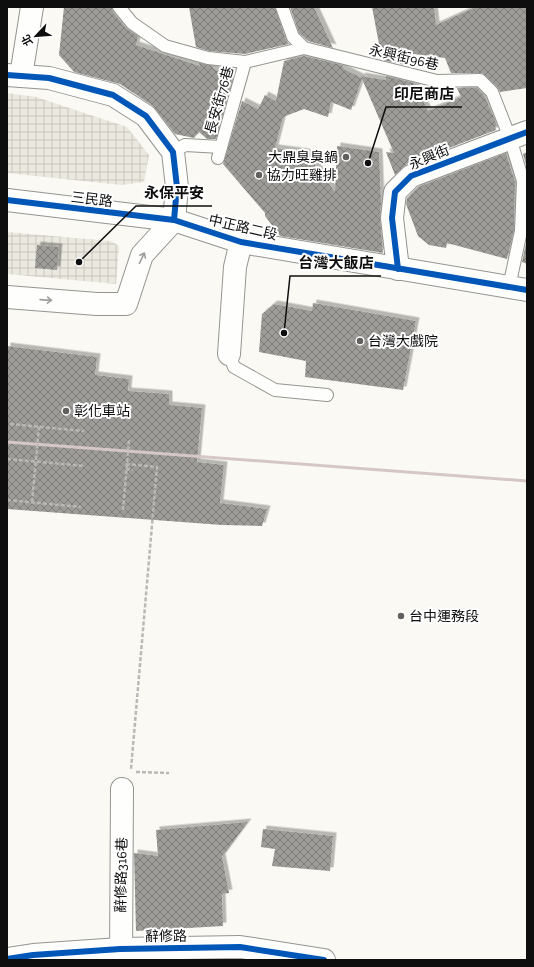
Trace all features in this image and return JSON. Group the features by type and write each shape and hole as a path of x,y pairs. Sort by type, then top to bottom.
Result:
{"street":[{"path":"7,297 97,304 126,304 142,255 174,220 177,187 173,152 146,116 113,95 49,78 14,75 32,7"},
{"name":"永興街","path":"398,269 392,218 395,192 411,176 518,135"},
{"name":"三民路","path":"7,200 174,220"},
{"name":"中正路二段","path":"174,220 241,242 518,288"},
{"path":"229,354 235,267 241,242"},
{"name":"辭修路316巷","path":"120,955 122,789"},
{"name":"辭修路","path":"7,959 33,955 120,955 240,947 324,960"}],"lane":[{"name":"長安街76巷","path":"119,7 132,23 165,46 208,58 245,62 304,48"},
{"path":"282,7 293,37 304,48"},
{"name":"永興街96巷","path":"304,48 437,81 480,80 492,92 518,135 523,181 518,288"},
{"name":"長安街76巷","path":"173,152 185,145 219,152 245,62"},
{"path":"229,354 234,366 275,390 327,395"}],"path":[{"path":"10,424 84,431"},
{"path":"32,502 39,427"},
{"path":"123,510 129,440"},
{"path":"7,459 84,466"},
{"path":"126,464 157,467 131,771 170,773"},
{"path":"126,469 133,470"},
{"path":"7,500 81,506"}],"shaded area":[{"path":"7,93 36,97 127,127 149,155 144,182 121,185 7,173"},
{"path":"7,232 111,241 119,246 116,284 7,274"}],"building":[{"path":"64,7 112,7 113,12 126,28 138,36 136,45 200,66 199,63 215,66 212,67 232,81 216,139 207,139 199,132 194,138 175,134 153,106 120,84 74,72 59,55"},
{"path":"189,7 275,7 286,40 289,44 245,54 209,51 196,47"},
{"path":"290,7 314,7 333,48 308,41 299,33"},
{"path":"372,7 434,7 436,25 476,7 527,7 527,88 500,92 497,87 482,73 451,73 445,58 398,52 405,65 382,60"},
{"path":"304,56 342,65 344,69 362,78 361,76 386,80 386,76 414,83 428,111 461,97 457,88 477,88 484,95 495,120 497,126 495,127 496,130 407,164 395,175 386,152 394,153 362,79 351,110 331,102 328,117 304,109 283,117 275,148 306,152 335,192 337,146 379,152 381,203 380,219 383,253 280,236 265,216 265,213 223,164 242,101 258,109 265,95 276,101 284,61"},
{"path":"527,152 527,168 523,154"},
{"path":"506,153 515,182 514,230 507,259 447,243 446,248 429,245 418,236 406,204 407,198 418,187"},
{"path":"527,239 527,264 522,262"},
{"path":"37,245 59,247 57,270 35,268"},
{"name":"台灣大戲院","path":"313,303 416,321 403,390 305,377 306,361 259,352 262,314 274,304 312,311"},
{"path":"7,346 97,357 95,375 129,379 128,391 169,394 169,405 202,408 197,462 224,465 220,503 267,509 262,526 222,525 7,509"},
{"path":"248,822 222,857 229,893 222,894 223,926 136,931 134,853 158,856 156,830"},
{"path":"263,829 333,836 330,871 272,866 275,849 261,847"}],"railway":[{"path":"7,442 527,481"}],"cycle path":[{"path":"7,75 49,78 113,95 146,116 173,152 177,187 174,220"},
{"path":"398,269 392,218 395,192 411,176 527,132"},
{"path":"7,200 174,220 241,242 527,290"},
{"path":"7,959 33,955 120,949 240,947 324,960"}],"place":[{"name":"大鼎臭臭鍋","path":"346,157"},
{"name":"印尼商店","path":"368,163"},
{"name":"協力旺雞排","path":"259,175"},
{"name":"永保平安","path":"79,262"},
{"name":"台灣大飯店","path":"284,333"},
{"name":"台灣大戲院","path":"360,341"},
{"name":"彰化車站","path":"66,411"},
{"name":"台中運務段","path":"401,616"}]}
